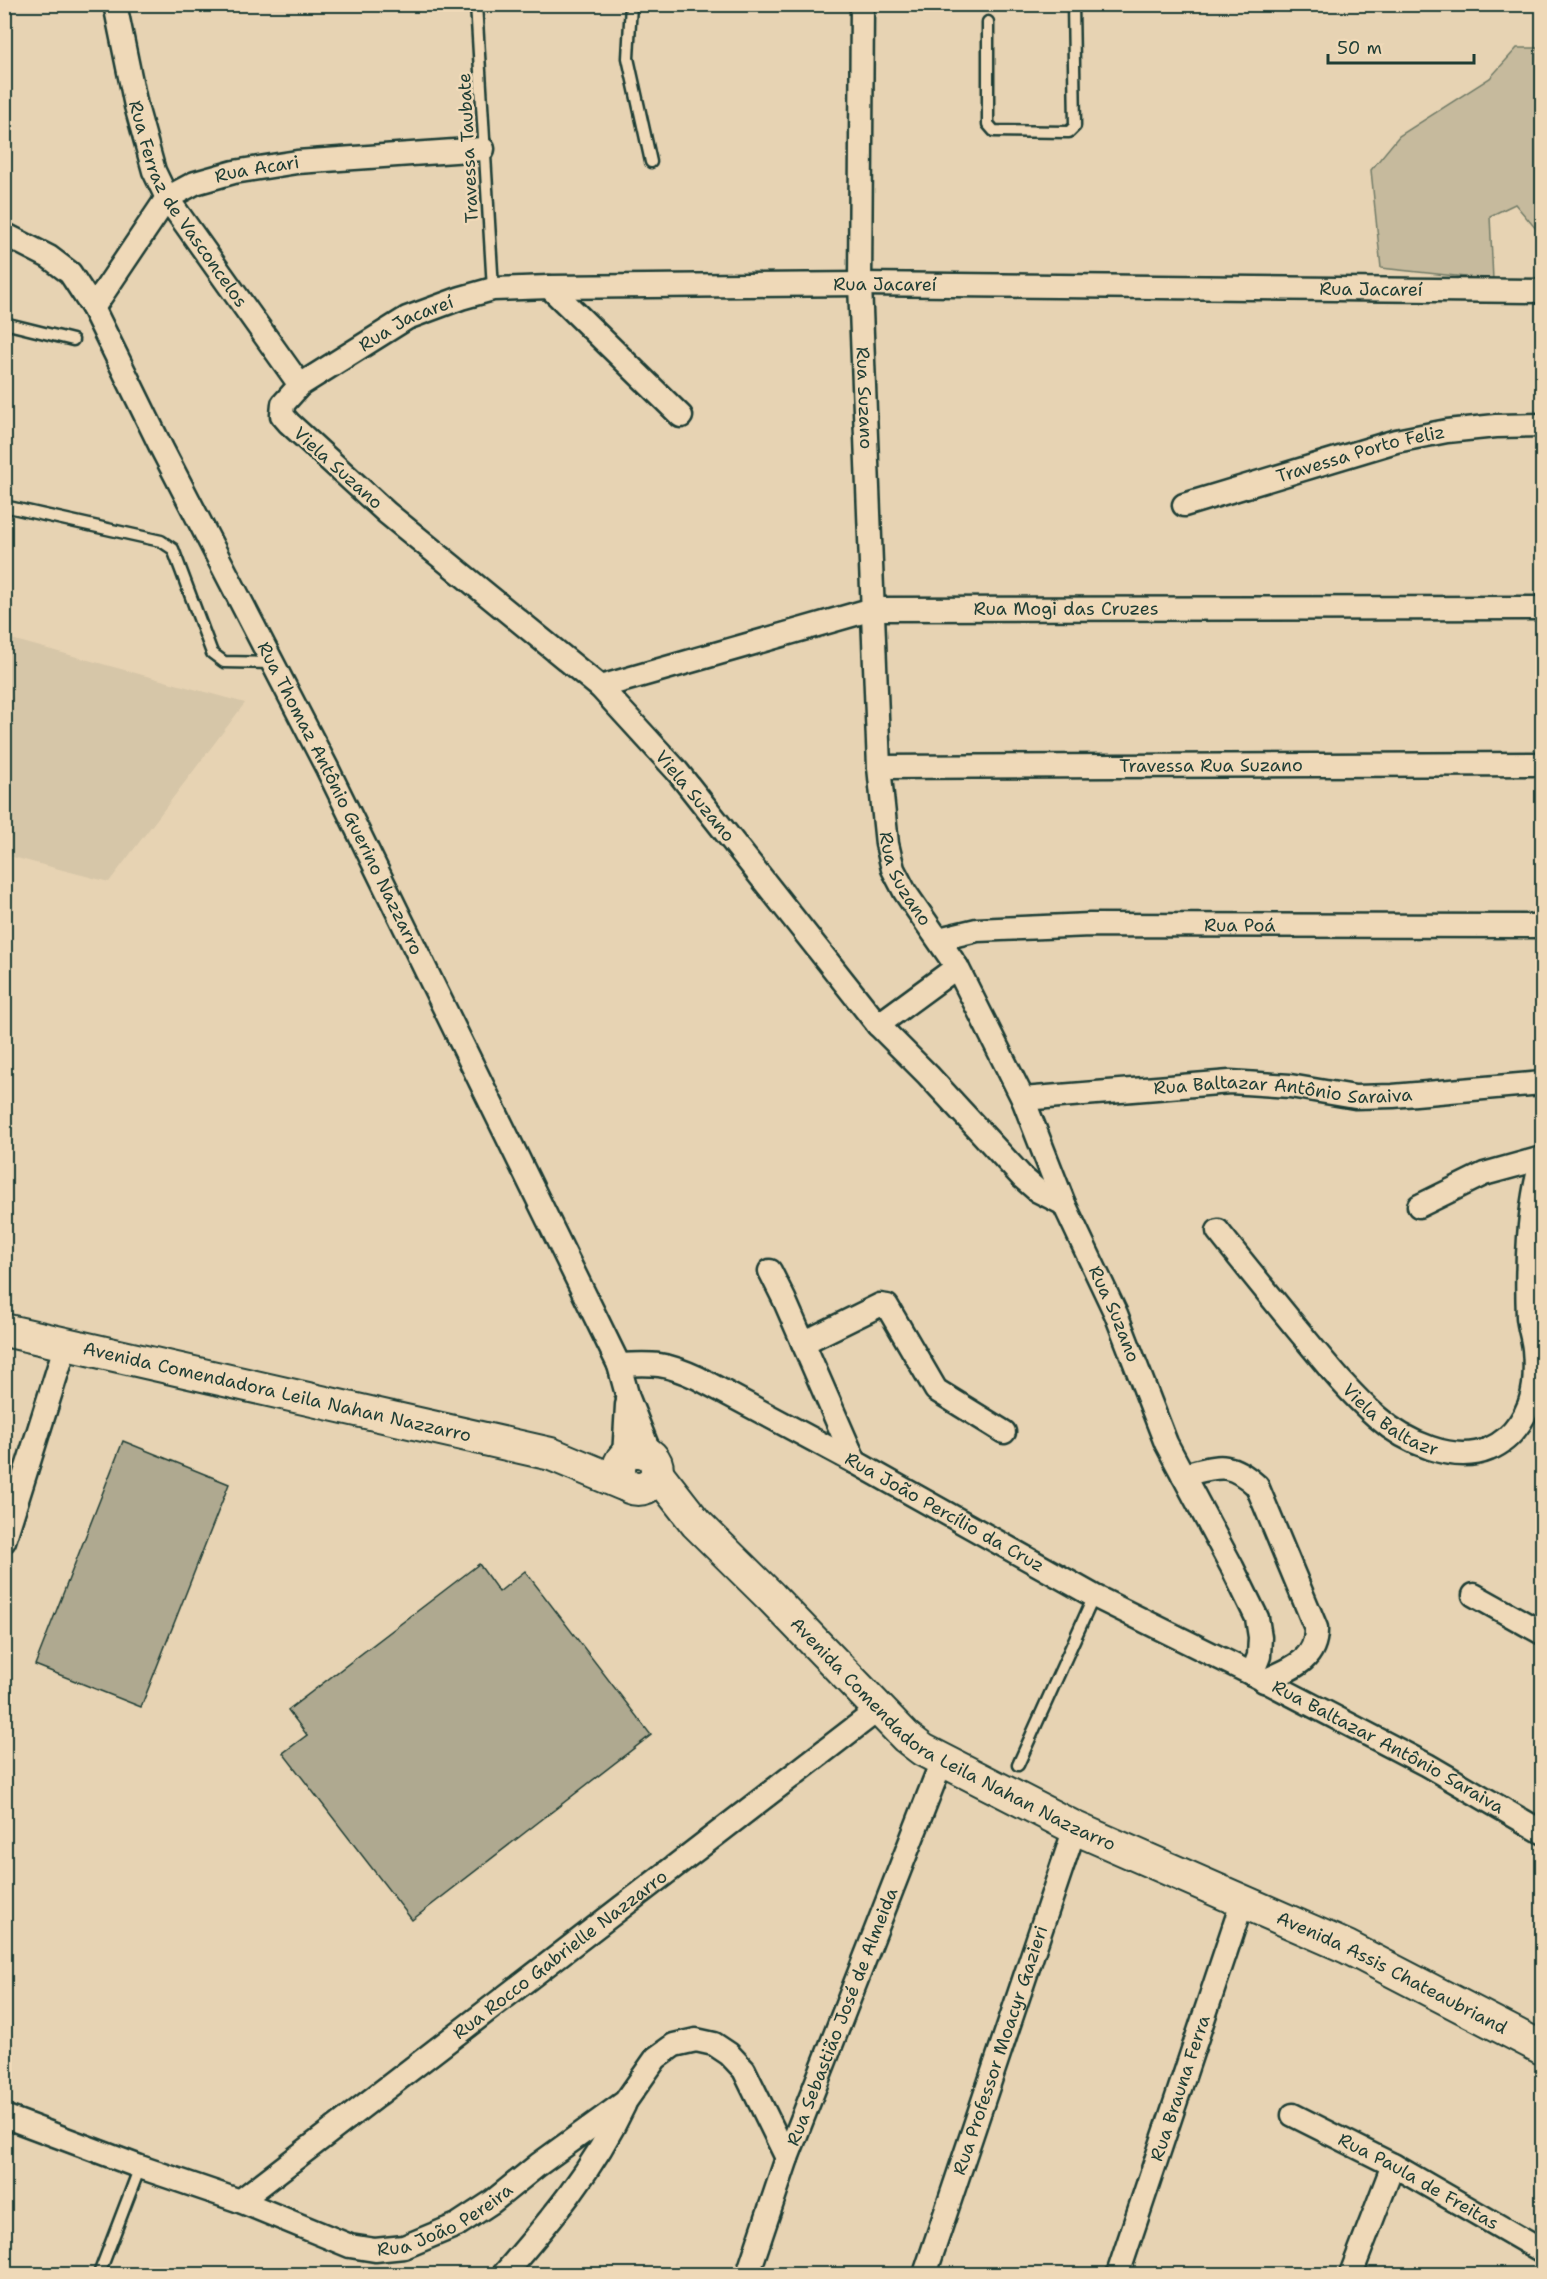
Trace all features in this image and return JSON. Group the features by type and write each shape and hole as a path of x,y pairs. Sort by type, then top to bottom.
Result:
{"main road":[{"name":"Avenida Comendadora Leila Nahan Nazzarro","path":"4,1330 551,1454 635,1470 674,1513 696,1523 906,1737 942,1761 1075,1828 1243,1900"},
{"name":"Avenida Assis Chateaubriand","path":"1243,1900 1347,1947 1542,2048"}],"street":[{"name":"Rua Ferraz de Vasconcelos","path":"115,4 136,106 154,171 167,198 300,385"},
{"name":"Rua Suzano","path":"862,4 860,284 879,767 887,843 893,869 904,892 957,967 1023,1099 1064,1204 1116,1314 1162,1433 1257,1618 1260,1637 1258,1677"},
{"name":"Rua Acari","path":"93,308 167,198 195,183 234,172 297,162 483,149"},
{"name":"Rua Thomaz Antônio Guerino Nazzarro","path":"4,234 49,257 70,273 93,308 162,450 273,663 620,1365 628,1398 635,1470"},
{"name":"Rua Jacareí","path":"289,423 282,415 283,404 300,385 407,318 493,289 549,286 860,284 1542,291"},
{"path":"549,286 681,416"},
{"name":"Viela Suzano","path":"289,423 387,513 600,687 677,771 878,1025 928,1075 1023,1178 1038,1191 1064,1204"},
{"name":"Travessa Porto Feliz","path":"1184,505 1396,441 1447,431 1496,426 1542,426"},
{"name":"Rua Mogi das Cruzes","path":"600,687 873,609 1542,608"},
{"name":"Travessa Rua Suzano","path":"879,767 1542,764"},
{"name":"Rua Poá","path":"939,939 977,930 1090,925 1542,926"},
{"path":"878,1025 957,967"},
{"name":"Rua Baltazar Antônio Saraiva","path":"1023,1099 1230,1082 1290,1086 1355,1097 1393,1096 1542,1083"},
{"path":"1419,1206 1484,1174 1542,1159"},
{"name":"Viela Baltazr","path":"1218,1231 1338,1380 1378,1419 1411,1440 1451,1454 1478,1454 1500,1445 1512,1434 1524,1417 1534,1386 1535,1313 1530,1243 1534,1187 1542,1159"},
{"path":"770,1271 855,1462"},
{"path":"803,1343 879,1305 887,1306 936,1390 1004,1432"},
{"path":"4,1541 66,1344"},
{"name":"Rua João Percílio da Cruz","path":"620,1365 654,1363 675,1367 855,1462 1094,1596 1258,1677"},
{"path":"1183,1475 1221,1466 1247,1476 1257,1486 1316,1628 1317,1637 1308,1657 1300,1664 1258,1677"},
{"path":"1474,1595 1542,1633"},
{"name":"Rua Baltazar Antônio Saraiva","path":"1258,1677 1427,1765 1542,1832"},
{"name":"Rua Rocco Gabrielle Nazzarro","path":"240,2201 879,1709"},
{"name":"Rua Sebastião José de Almeida","path":"748,2274 788,2158 942,1761"},
{"name":"Rua Professor Moacyr Gazieri","path":"925,2274 1075,1828"},
{"name":"Rua Brauna Ferra","path":"1118,2274 1243,1900"},
{"name":"Rua João Pereira","path":"4,2116 140,2167 240,2201 350,2246 375,2250 404,2247 457,2225 492,2202 538,2165 625,2102 656,2058 674,2045 696,2040 714,2044 729,2054 744,2070 788,2158"},
{"path":"504,2274 548,2224 593,2164 625,2102"},
{"name":"Rua Paula de Freitas","path":"1293,2115 1393,2164 1542,2251"},
{"path":"1351,2274 1393,2164"}],"lane":[{"name":"Travessa Taubate","path":"476,4 493,289"},
{"path":"631,4 628,58 651,162"},
{"path":"988,22 988,124 994,131 1069,132 1075,126 1073,4"},
{"path":"4,323 73,340"},
{"path":"4,506 161,541 173,549 212,653 224,662 273,663"},
{"path":"1018,1765 1094,1596"},
{"path":"99,2274 140,2167"}],"shaded area":[{"path":"1517,48 1542,48 1542,236 1515,204 1490,216 1493,280 1381,268 1371,170 1399,136 1490,78"},
{"path":"4,637 245,703 109,882 5,855"}],"building":[{"path":"123,1441 229,1484 141,1707 35,1665"},
{"path":"479,1564 499,1592 525,1571 651,1735 412,1920 283,1753 307,1735 288,1710"}]}
